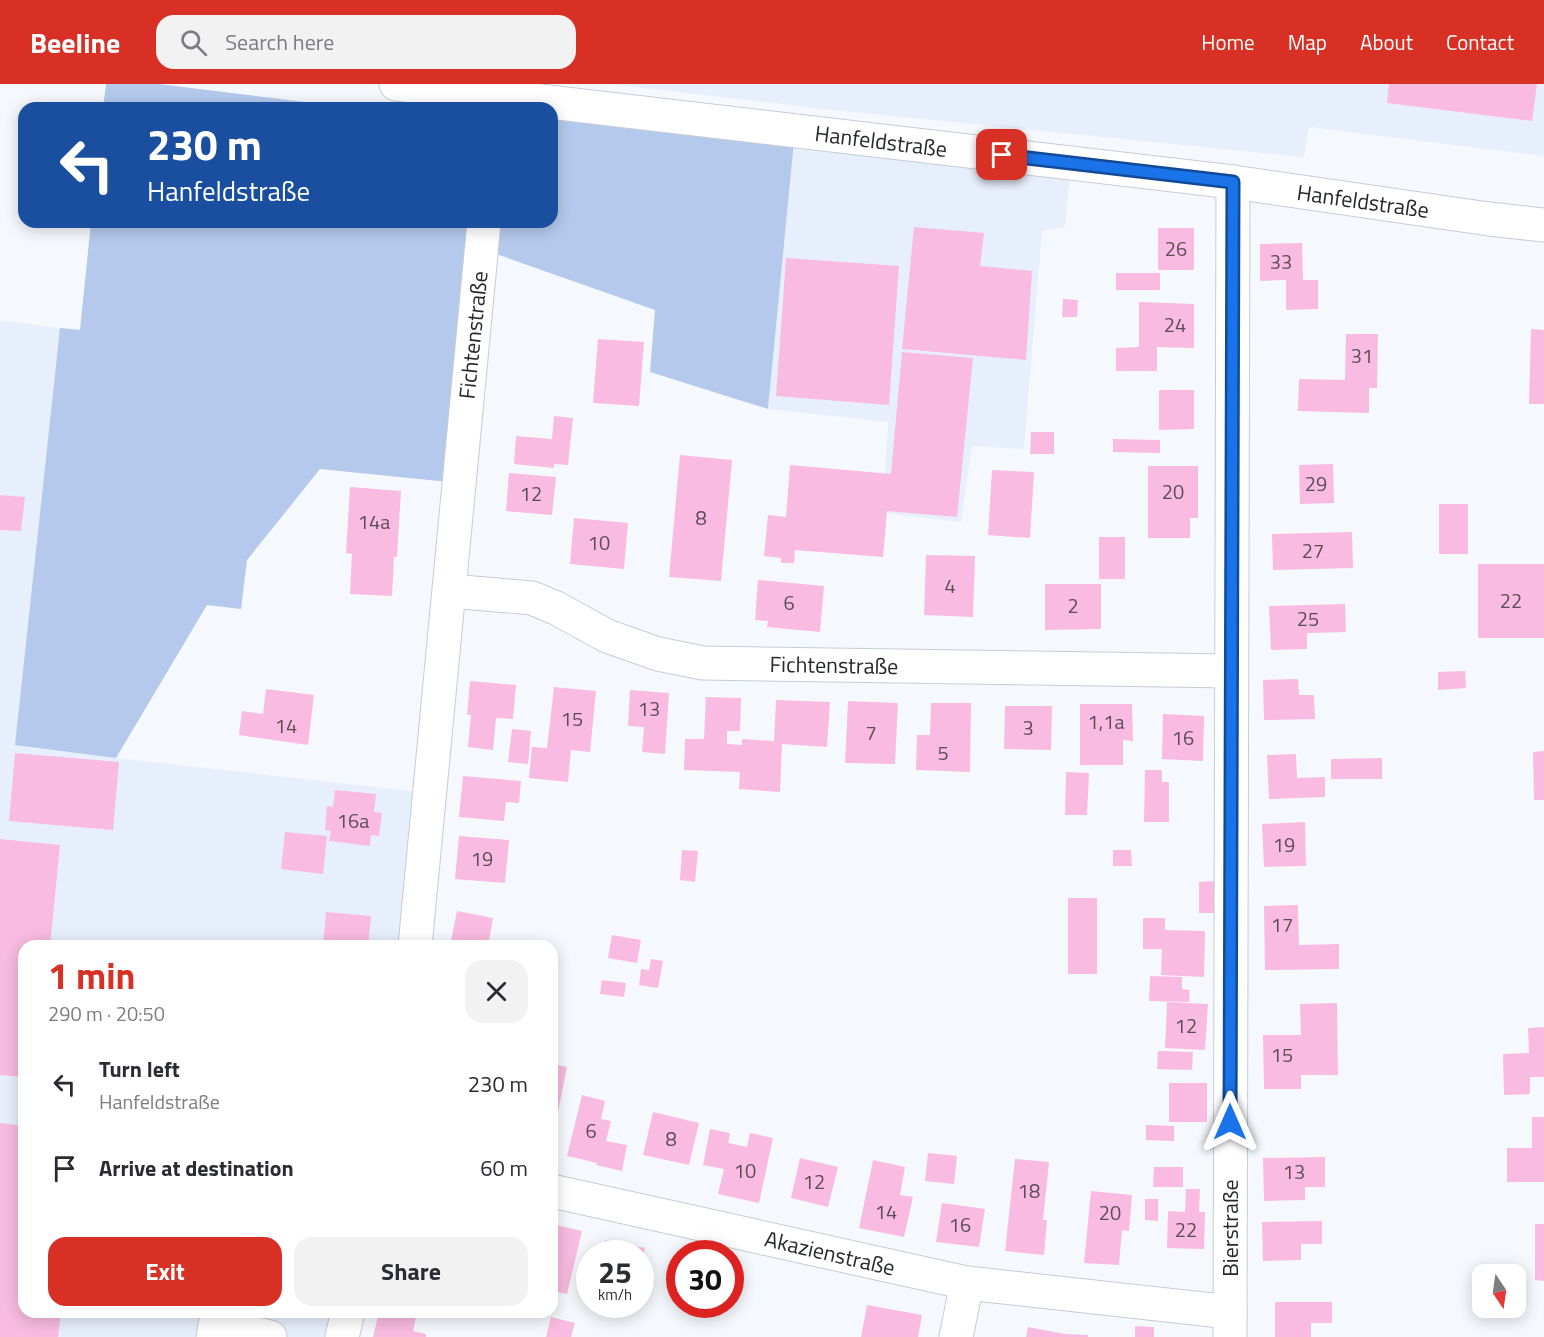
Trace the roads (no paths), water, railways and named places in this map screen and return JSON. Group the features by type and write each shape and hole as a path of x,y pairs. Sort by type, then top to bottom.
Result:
{"street":[{"name":"Hanfeldstraße","path":"396,84 546,102"},
{"name":"Hanfeldstraße","path":"558,103 1233,182 1544,225"},
{"name":"Bierstraße","path":"1230,1325 1233,182"},
{"name":"Fichtenstraße","path":"417,940 483,228"},
{"name":"Fichtenstraße","path":"450,591 532,598 556,608 607,636 658,654 704,663 1231,671"},
{"name":"Akazienstraße","path":"558,1192 968,1283 1230,1325"},
{"path":"956,1337 968,1283"},
{"path":"342,1337 347,1318"},
{"path":"213,1337 215,1325 270,1337"}]}
